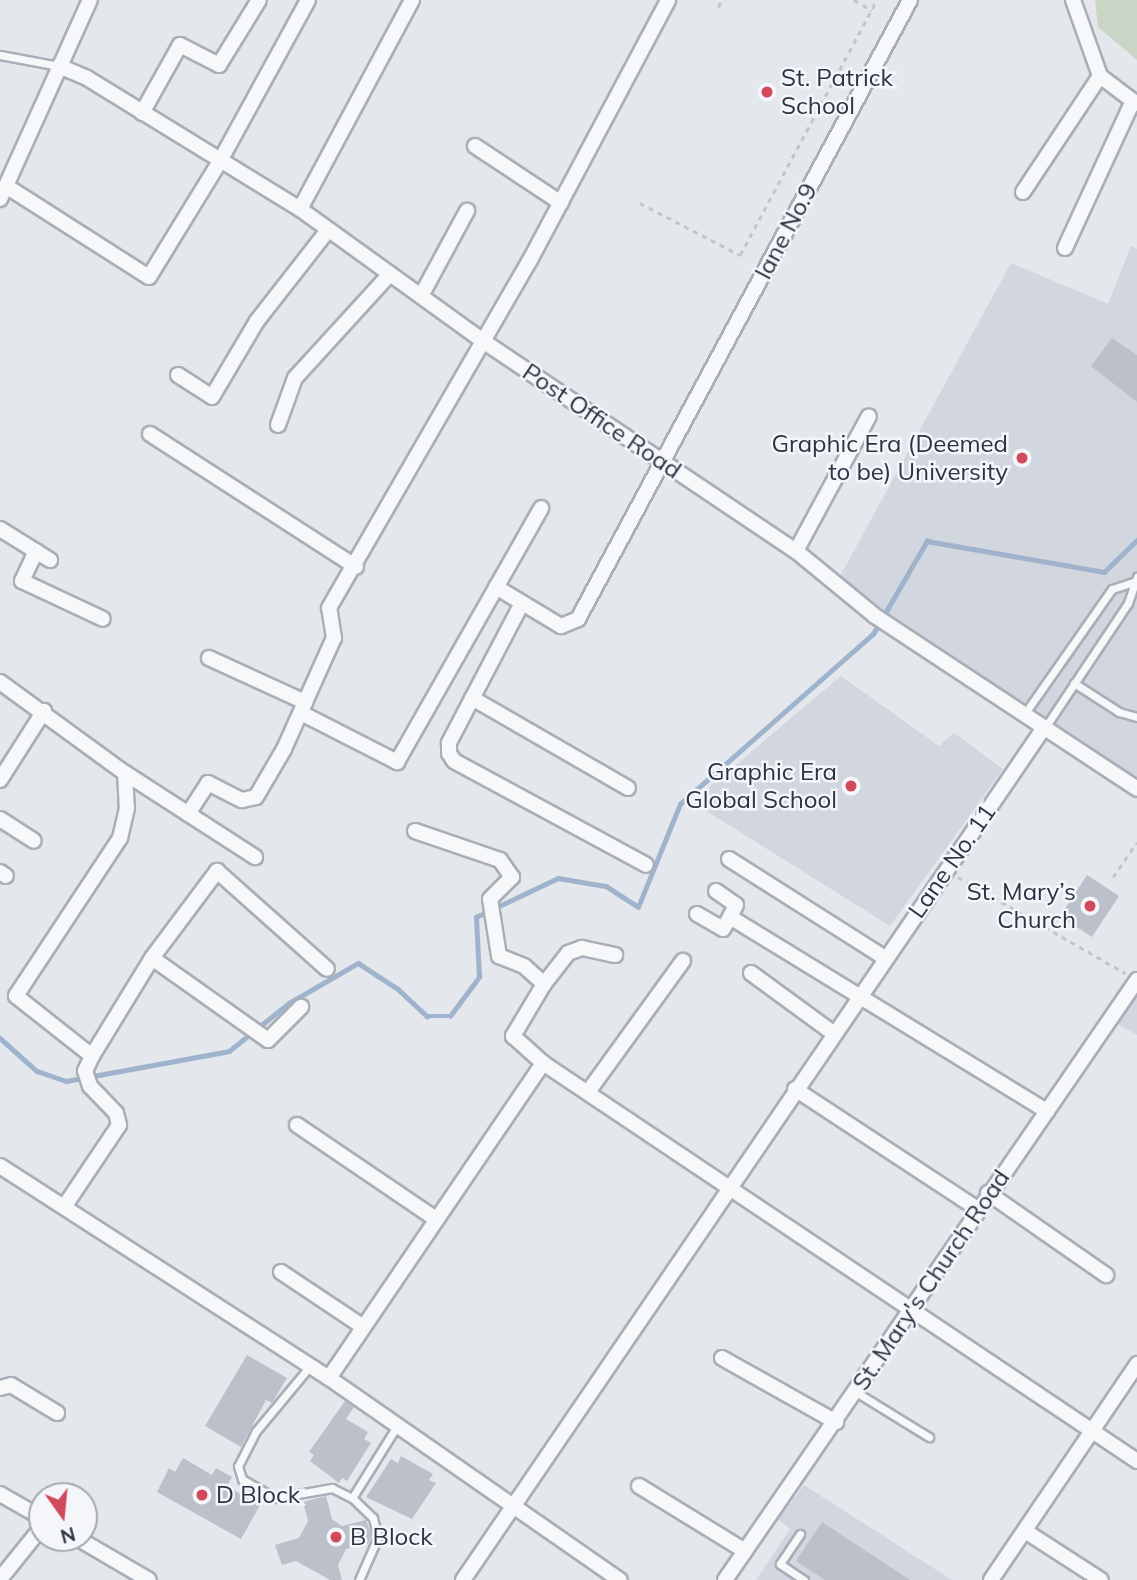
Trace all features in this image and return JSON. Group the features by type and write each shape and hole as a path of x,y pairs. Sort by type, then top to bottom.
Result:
{"street":[{"path":"90,0 3,193 149,277 220,161 308,0"},
{"path":"142,113 180,45 219,65 258,0"},
{"path":"300,209 412,0"},
{"path":"188,814 208,783 242,800 256,797 303,708 334,638 330,608 356,567 561,203 668,0"},
{"name":"lane No.9","path":"496,587 561,626 575,623 910,0"},
{"path":"1065,248 1135,103 1100,76 1073,0"},
{"name":"Post Office Road","path":"59,66 87,78 300,209 483,341 796,551 881,620 1137,789"},
{"path":"1023,192 1100,76"},
{"path":"475,146 561,203"},
{"path":"421,296 467,211"},
{"path":"178,375 212,397 257,321 328,230"},
{"path":"278,425 295,378 390,274"},
{"path":"796,551 869,416"},
{"path":"150,434 356,567"},
{"path":"209,658 397,762 541,508"},
{"path":"0,529 50,560"},
{"path":"36,551 22,580 103,619"},
{"path":"521,604 449,743 454,761 646,865"},
{"path":"0,682 44,711 125,773 255,857"},
{"path":"472,698 628,788"},
{"path":"0,780 44,711"},
{"name":"Lane No. 11","path":"463,1580 860,993 1043,729"},
{"path":"92,1056 16,996 120,838 127,808 125,773"},
{"path":"0,819 34,841"},
{"path":"415,831 500,860 512,877 490,899 495,915 499,956 524,966 544,984"},
{"path":"729,859 885,958"},
{"path":"64,1207 119,1125 116,1113 90,1086 85,1071 152,958 218,871 327,969"},
{"path":"697,915 723,929 736,905 716,891"},
{"path":"730,917 860,993 1047,1111"},
{"path":"615,954 582,948 568,953 544,984 513,1036 543,1063 909,1312 1137,1461"},
{"path":"152,958 268,1040 301,1007"},
{"path":"588,1092 682,961"},
{"path":"751,973 833,1033"},
{"name":"St. Mary's Church Road","path":"725,1580 836,1422 988,1193 1137,980"},
{"path":"329,1378 543,1063"},
{"path":"795,1089 978,1209"},
{"path":"297,1125 436,1219"},
{"path":"0,1166 329,1378 620,1580"},
{"path":"988,1193 1106,1275"},
{"path":"281,1272 362,1326"},
{"path":"722,1358 836,1422"},
{"path":"992,1580 1137,1364"},
{"path":"0,1388 11,1385 57,1413"},
{"path":"639,1486 745,1551"},
{"path":"0,1494 28,1510"},
{"path":"1025,1531 1101,1580"},
{"path":"0,1579 28,1544"},
{"path":"98,1550 149,1580"}],"lane":[{"path":"0,55 59,66"},
{"path":"1043,729 1128,603 1135,580"},
{"path":"1023,716 1112,589 1135,580"},
{"path":"1074,683 1119,712 1137,717"},
{"path":"310,1366 257,1431 238,1466 242,1479 275,1498 332,1488 352,1498 373,1518 378,1537 359,1580"},
{"path":"856,1392 929,1437"},
{"path":"352,1498 397,1426"},
{"path":"800,1534 780,1564 804,1580"}],"path":[{"path":"718,7 722,0"},
{"path":"854,0 872,10"},
{"path":"639,203 740,255 877,0"},
{"path":"1112,877 1137,842"},
{"path":"946,870 1137,980"}],"shaded area":[{"name":"Graphic Era (Deemed to be) University","path":"1131,246 1137,249 1137,779 838,580 1011,263 1108,304"},
{"name":"Graphic Era Global School","path":"841,676 939,746 954,733 1003,769 890,926 692,802"},
{"path":"1137,995 1137,1035 1118,1024"},
{"path":"804,1485 952,1580 756,1580 790,1529 778,1519"}],"green space":[{"path":"1095,0 1137,0 1137,60 1098,27"}],"building":[{"path":"1112,338 1137,355 1137,402 1091,366"},
{"name":"St. Mary’s Church","path":"1087,875 1119,896 1092,937 1060,916"},
{"path":"247,1355 287,1378 272,1403 266,1400 241,1447 205,1426"},
{"path":"345,1401 354,1407 346,1419 368,1432 364,1439 371,1443 347,1481 342,1478 339,1483 310,1461 314,1455 309,1452"},
{"path":"401,1456 433,1474 429,1480 436,1483 412,1519 366,1497 391,1459 398,1463"},
{"name":"D Block","path":"183,1458 212,1475 216,1468 232,1477 227,1486 260,1505 241,1539 157,1492 169,1468 175,1472"},
{"name":"B Block","path":"326,1496 332,1519 342,1526 366,1520 372,1536 368,1544 346,1549 338,1565 342,1580 330,1580 296,1561 282,1565 275,1545 299,1538 308,1521 303,1502"},
{"path":"822,1522 910,1580 825,1580 796,1561"}],"waterway":[{"path":"0,1038 37,1071 66,1081 229,1051 289,1003 358,963 398,989 427,1016 450,1016 479,977 476,917 558,878 606,886 638,907 680,804 873,634 927,541 1104,572 1137,540"}],"place":[{"name":"St. Patrick School","path":"767,92"},
{"name":"Graphic Era (Deemed to be) University","path":"1022,458"},
{"name":"Graphic Era Global School","path":"851,786"},
{"name":"St. Mary’s Church","path":"1090,906"},
{"name":"D Block","path":"202,1495"},
{"name":"B Block","path":"336,1537"}]}
